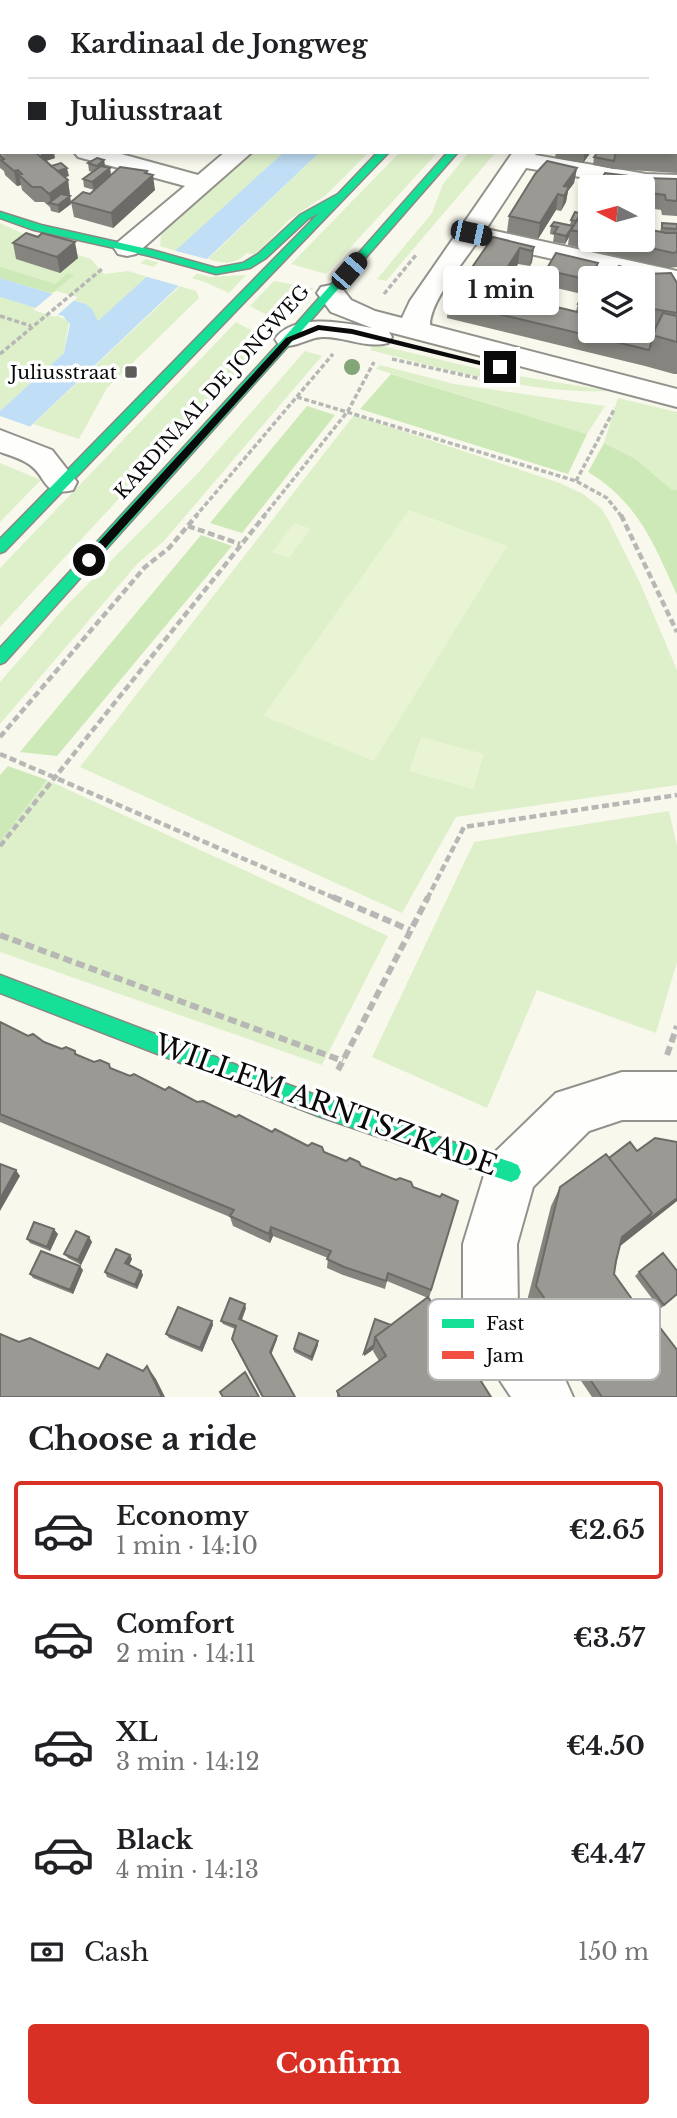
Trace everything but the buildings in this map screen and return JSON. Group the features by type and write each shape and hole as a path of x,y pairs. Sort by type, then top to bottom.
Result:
{"main road":[{"name":"KARDINAAL DE JONGWEG","path":"0,548 61,482 382,154"},
{"name":"KARDINAAL DE JONGWEG","path":"0,658 331,293 451,154"},
{"path":"0,215 38,229 216,271 233,270 254,261 304,217 343,195"},
{"name":"WILLEM ARNTSZKADE","path":"0,984 318,1106 511,1172"}],"street":[{"path":"93,154 204,184"},
{"path":"140,251 204,184 238,154"},
{"path":"416,331 416,315 424,301 523,156 633,179 677,182"},
{"path":"471,233 677,279"},
{"path":"331,293 341,306 365,317 677,398"},
{"path":"289,339 318,328 352,331 524,372 589,376"},
{"path":"13,445 41,457 61,482"},
{"name":"WILLEM ARNTSZKADE","path":"511,1172 574,1111 622,1096 677,1096"},
{"path":"491,1299 490,1244 511,1172"},
{"path":"533,1380 544,1397"}],"path":[{"path":"0,354 103,268"},
{"path":"0,316 32,326"},
{"path":"0,737 145,567 169,548 352,331"},
{"path":"0,846 348,411 377,355"},
{"path":"297,396 576,481 607,498 625,520 677,632"},
{"path":"576,481 616,406"},
{"path":"188,526 240,544"},
{"path":"0,754 410,930"},
{"path":"318,1106 464,827 677,795"},
{"path":"0,935 343,1061"}],"green space":[{"path":"252,154 282,154 176,251 160,246 161,235"},
{"path":"318,154 367,154 326,195 290,219 255,255 247,253 238,260 229,262 208,259"},
{"path":"398,154 436,154 326,274 291,264"},
{"path":"467,154 494,154 386,281 377,279 432,213 443,184"},
{"path":"0,223 30,237 28,239 91,259 104,274 128,271 148,277 97,322 86,304 52,293 35,306 69,321 64,353 0,411"},
{"path":"146,259 210,277 246,275 229,293 205,282 140,263"},
{"path":"0,267 55,284 68,273 74,275 52,293 0,278"},
{"path":"274,281 313,288 282,323 250,306"},
{"path":"180,286 196,291 199,298 107,388 79,439 33,424"},
{"path":"236,322 267,339 0,627 0,568"},
{"path":"374,344 488,371 610,391 519,385 370,350"},
{"path":"305,351 322,356 164,541 138,563 0,724 0,682 65,607 198,473"},
{"path":"380,365 454,384 605,406 587,434 376,369"},
{"path":"391,374 587,434 568,474 360,409"},
{"path":"618,398 677,412 677,490 672,490 636,459 604,443"},
{"path":"307,406 335,415 242,533 210,523"},
{"path":"354,415 560,483 583,494 601,508 641,585 677,670 677,785 456,817 402,913 80,767"},
{"path":"604,443 636,459 672,490 677,490 677,595 643,526 620,497 588,472"},
{"path":"0,463 41,480 0,522"},
{"path":"409,510 507,546 374,761 263,716"},
{"path":"294,523 311,529 289,558 272,552"},
{"path":"201,535 232,546 57,756 20,752"},
{"path":"421,737 484,754 473,789 409,771"},
{"path":"8,766 47,780 0,842 0,775"},
{"path":"47,780 388,936 322,1065 0,952 0,842"},
{"path":"669,811 677,846 677,962 656,1033 537,990 487,1108 372,1057 474,842"}],"water":[{"path":"282,154 318,154 0,455 0,411 64,353 70,324 63,316 0,297 0,278 86,304 98,321"}],"pier":[{"path":"172,250 211,260 183,287 144,276"},
{"path":"56,291 78,297 55,317 33,310"},
{"path":"0,416 34,428 0,459"}],"traffic: fast":[{"path":"0,548 382,154"},
{"path":"0,658 294,333 451,154"},
{"path":"0,215 38,228 152,253 216,271 246,266 262,256 304,217 343,195"},
{"path":"0,984 318,1106 511,1172"}],"place":[{"name":"Juliusstraat","path":"131,372"}],"route":[{"path":"89,560 289,339 318,328 352,331 500,367"}]}
